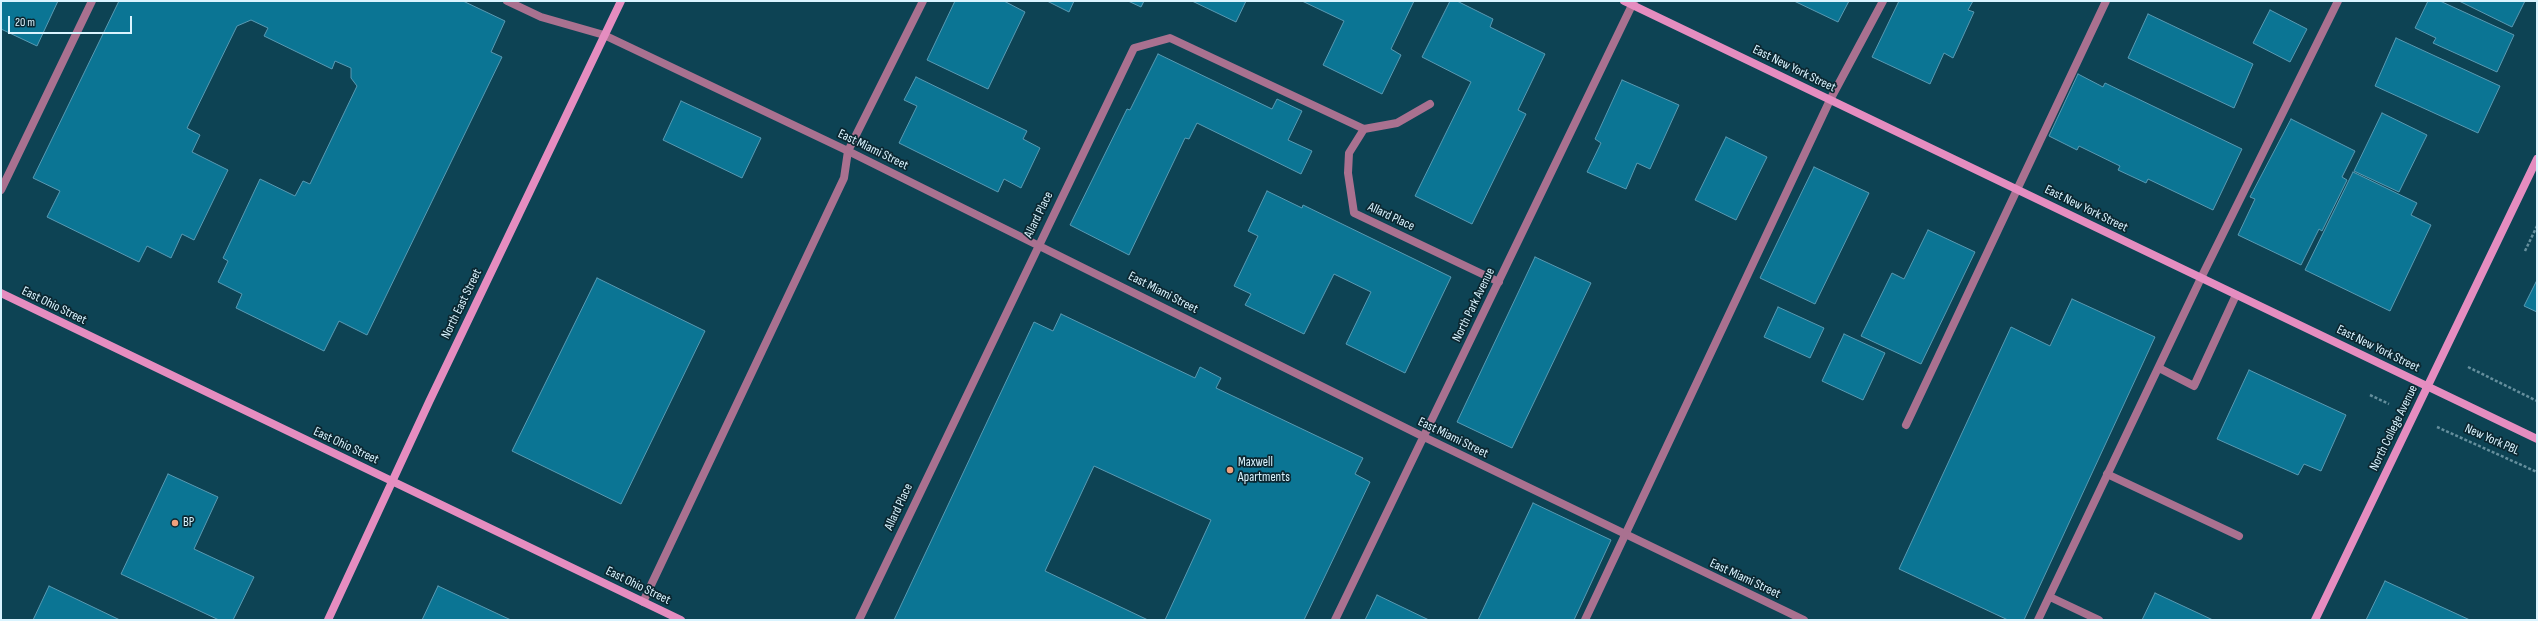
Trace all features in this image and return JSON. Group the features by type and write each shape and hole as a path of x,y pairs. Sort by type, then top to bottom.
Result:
{"main road":[{"name":"North East Street","path":"328,620 621,1"},
{"name":"East New York Street","path":"1624,1 1633,3 2016,190 2537,439"},
{"name":"North College Avenue","path":"2315,620 2537,159"},
{"name":"East Ohio Street","path":"1,293 681,620"}],"street":[{"path":"1,190 92,1"},
{"name":"East Miami Street","path":"507,1 541,17 604,35 848,151 1038,244 1424,437 1804,620"},
{"path":"643,602 844,178 848,151 923,1"},
{"path":"1585,620 1627,536 1830,100 1883,1"},
{"path":"1906,425 2106,1"},
{"path":"2038,620 2201,278 2338,1"},
{"name":"North Park Avenue","path":"1335,620 1633,3"},
{"name":"Allard Place","path":"859,620 1038,244 1134,48 1170,38 1364,128 1349,153 1348,173 1354,213 1499,282"},
{"path":"1364,128 1396,123 1430,104"},
{"path":"2159,368 2194,386 2236,295"},
{"path":"2107,474 2239,536"},
{"path":"2050,597 2099,620"}],"path":[{"path":"2468,367 2537,401"},
{"name":"New York PBL","path":"2438,427 2537,472"}],"building":[{"path":"1,1 58,1 37,46 1,29"},
{"path":"119,1 463,1 505,21 491,52 502,57 367,335 339,321 324,351 236,308 242,294 218,282 228,261 223,258 260,179 295,196 303,181 310,184 357,86 351,78 351,68 335,61 332,69 264,36 268,28 251,20 237,26 187,128 200,135 192,152 228,170 194,240 182,234 171,258 147,246 139,262 47,217 60,191 33,178"},
{"path":"955,1 1004,1 1025,12 988,89 927,60"},
{"path":"1047,1 1074,1 1069,12"},
{"path":"1128,1 1144,1 1141,7"},
{"path":"1192,1 1246,1 1236,22"},
{"path":"1302,1 1414,1 1391,49 1401,55 1382,94 1323,65 1344,21"},
{"path":"1450,1 1457,1 1493,19 1490,27 1545,54 1518,110 1526,114 1472,224 1415,196 1471,82 1422,57"},
{"path":"1794,1 1849,1 1838,22"},
{"path":"1899,1 1973,1 1968,10 1974,12 1953,58 1944,53 1930,84 1872,57"},
{"path":"2428,1 2440,1 2514,35 2497,72 2433,43 2436,38 2415,28"},
{"path":"2459,1 2525,1 2512,27"},
{"path":"2270,10 2307,29 2290,62 2253,43"},
{"path":"2148,14 2253,64 2234,108 2128,58"},
{"path":"2396,38 2500,86 2478,133 2375,86"},
{"path":"1158,54 1272,109 1277,99 1302,111 1288,140 1312,151 1301,174 1197,123 1189,139 1185,138 1129,255 1070,225 1127,109 1130,110"},
{"path":"2078,74 2103,87 2105,83 2242,149 2213,210 2148,179 2146,183 2118,170 2120,166 2079,146 2077,150 2049,136"},
{"path":"916,77 1027,131 1023,139 1040,148 1021,188 1004,179 998,192 899,143 917,106 904,100"},
{"path":"1622,80 1679,105 1650,169 1637,163 1626,189 1587,172 1601,143 1595,139"},
{"path":"681,101 761,138 742,178 663,140"},
{"path":"2382,113 2427,135 2399,192 2354,171"},
{"path":"2291,119 2355,151 2342,177 2347,180 2322,231 2319,229 2301,265 2238,235 2255,199 2250,197"},
{"path":"1726,137 1767,157 1736,220 1695,200"},
{"path":"1814,167 1869,193 1815,304 1760,278"},
{"path":"2353,172 2417,203 2411,215 2431,225 2390,311 2305,270"},
{"path":"1267,191 1302,208 1303,205 1451,277 1405,373 1346,344 1371,292 1334,274 1304,334 1245,305 1251,294 1234,286 1258,236 1248,231"},
{"path":"1928,230 1975,252 1921,364 1861,336 1892,273 1904,279"},
{"path":"1535,257 1591,283 1512,448 1457,422"},
{"path":"597,278 705,331 621,504 512,451"},
{"path":"2537,280 2537,312 2524,306"},
{"path":"2072,299 2155,337 2024,620 2008,620 1899,569 2011,327 2050,346"},
{"path":"1778,307 1824,328 1810,358 1764,337"},
{"name":"Maxwell Apartments","path":"1061,314 1195,378 1200,367 1221,378 1216,388 1363,458 1355,474 1370,482 1304,620 1165,620 1211,520 1094,466 1045,571 1148,620 894,620 1034,322 1053,331"},
{"path":"1844,334 1885,353 1863,400 1822,381"},
{"path":"2249,370 2346,415 2321,471 2304,464 2298,475 2217,439"},
{"name":"BP","path":"168,474 218,497 194,549 254,577 233,620 219,620 121,574"},
{"path":"1533,503 1611,540 1574,620 1478,620"},
{"path":"2385,581 2470,620 2366,620"},
{"path":"49,586 120,620 33,620"},
{"path":"438,586 511,620 422,620"},
{"path":"2155,593 2213,620 2142,620"},
{"path":"1377,595 1429,620 1365,620"}],"place":[{"name":"Maxwell Apartments","path":"1230,470"},
{"name":"BP","path":"175,523"}]}
